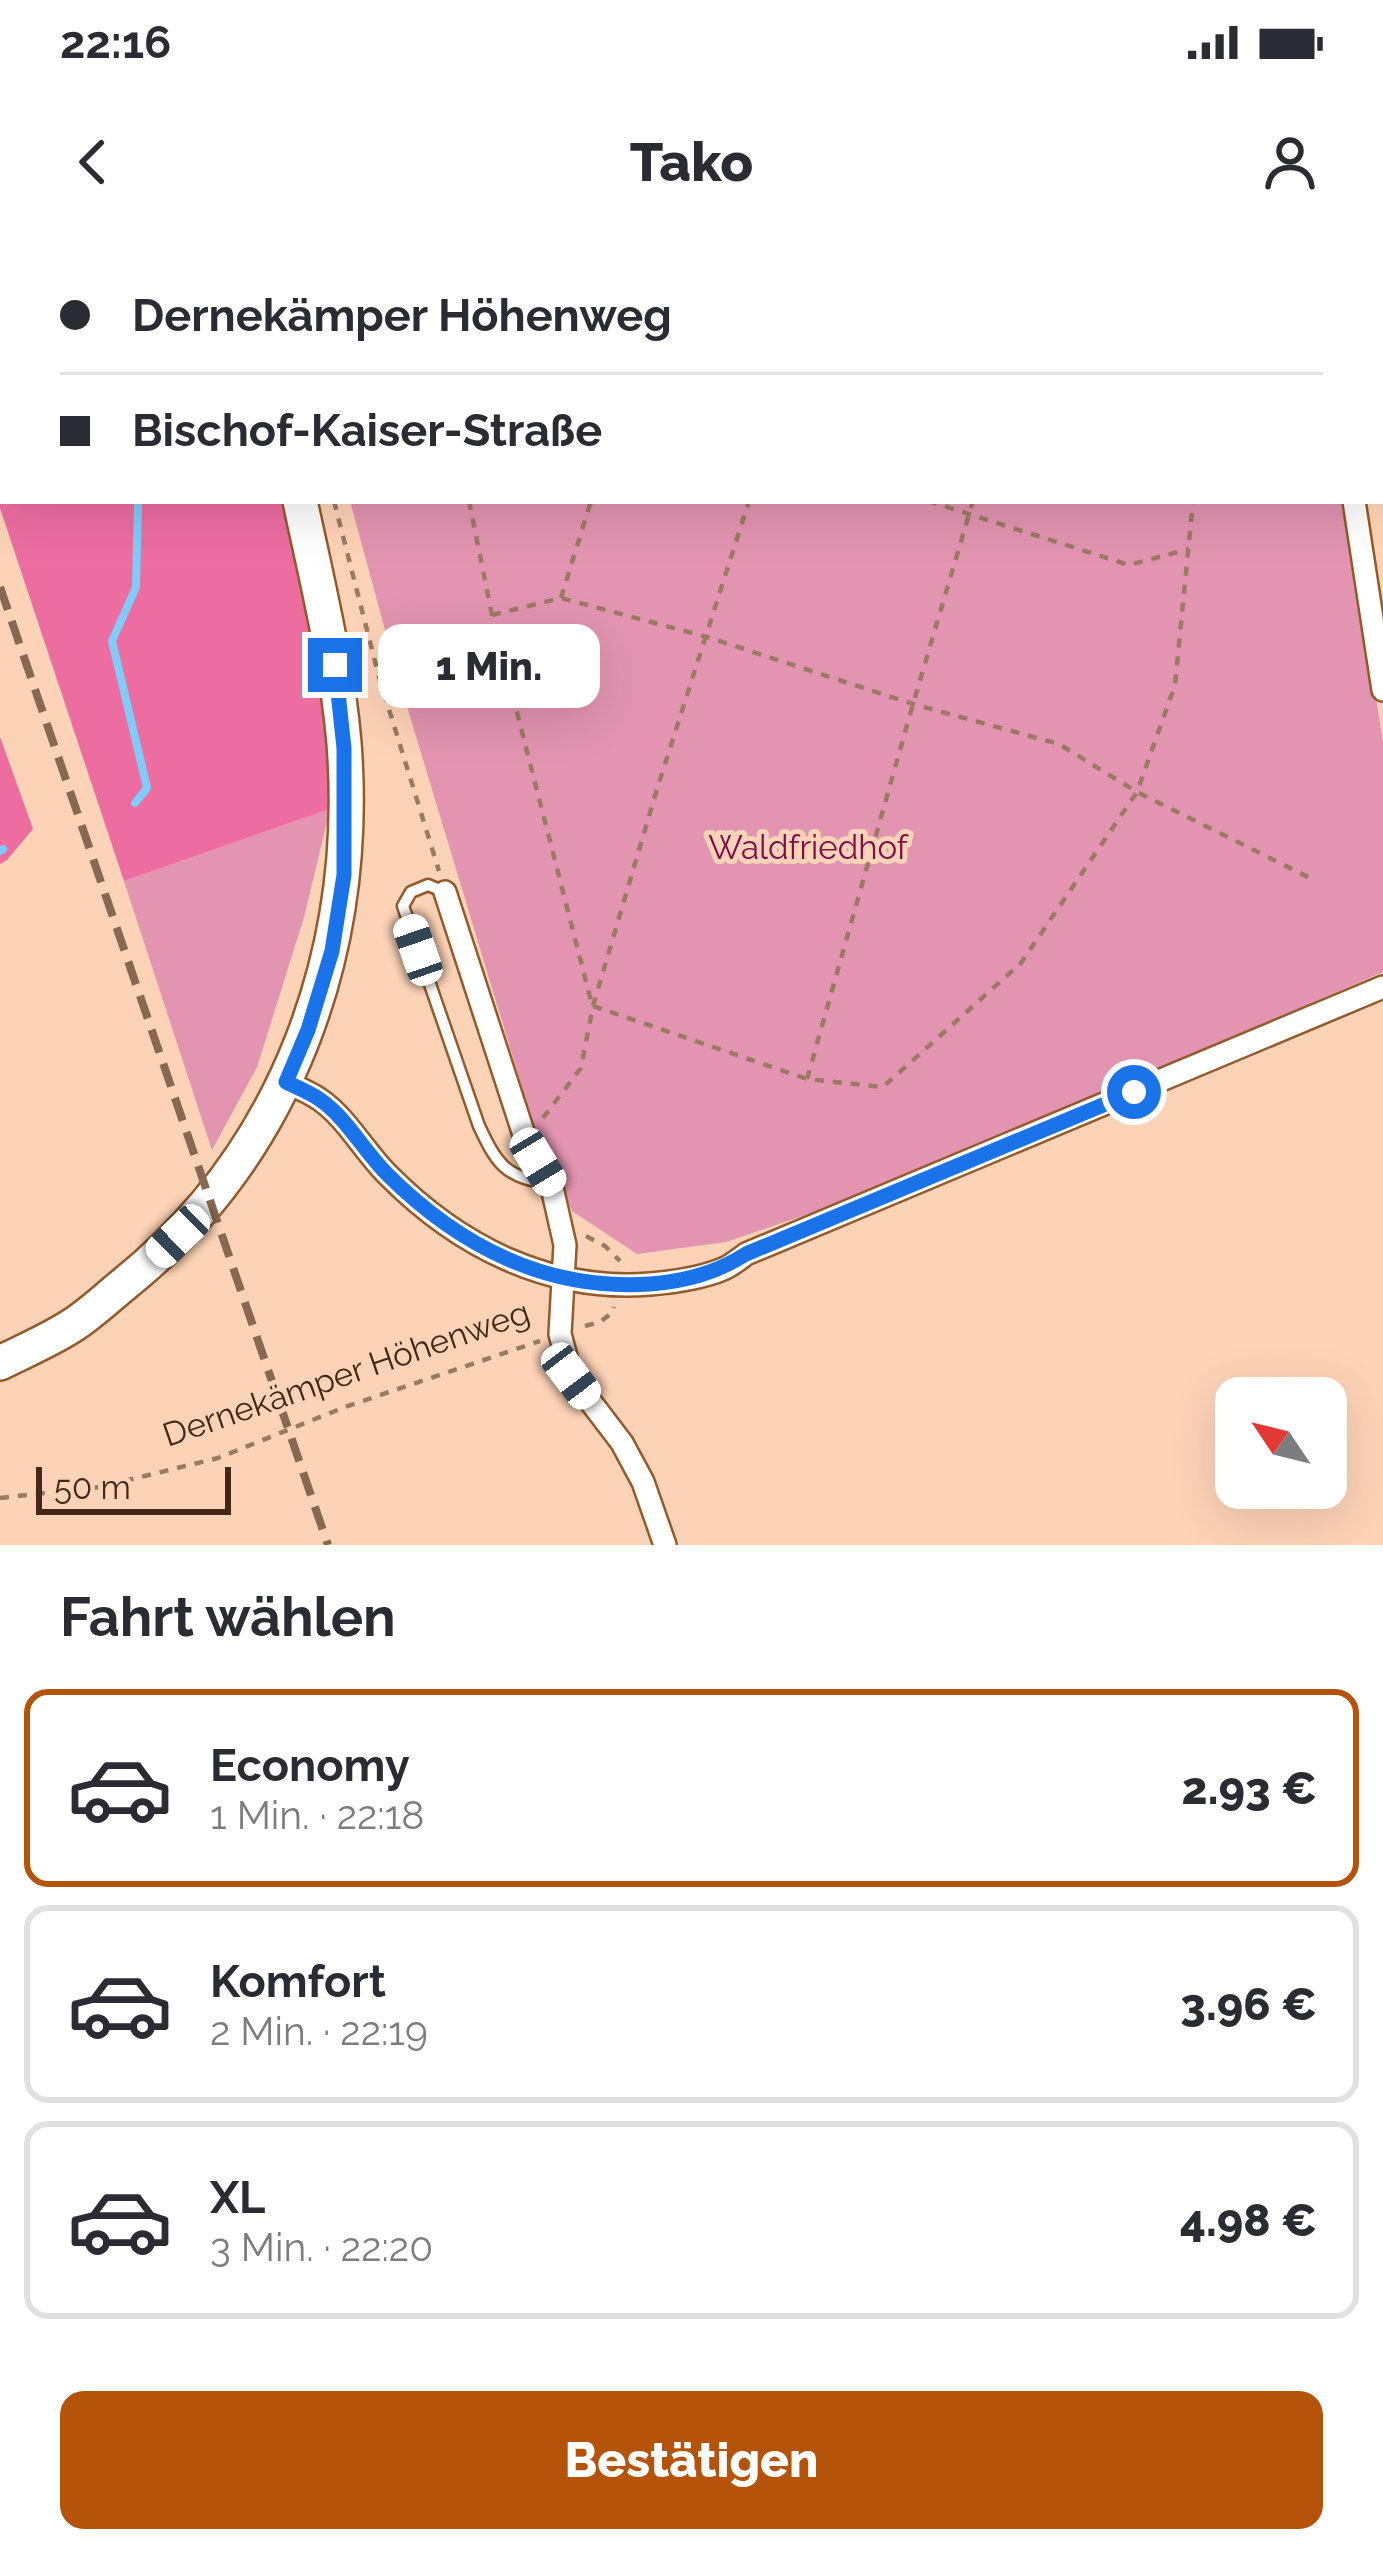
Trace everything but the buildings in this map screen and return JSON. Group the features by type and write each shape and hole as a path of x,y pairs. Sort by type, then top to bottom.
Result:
{"street":[{"path":"0,1363 74,1324 178,1236 263,1125 308,1030 332,951 344,875 344,748 335,665 301,504"},
{"path":"1354,504 1383,690"},
{"path":"445,892 526,1142 551,1184 565,1245 560,1334 571,1376 622,1442 643,1482 665,1545"},
{"name":"Dernekämper Höhenweg","path":"286,1082 320,1099 387,1174 477,1245 562,1280 617,1286 666,1282 722,1269 746,1254 1383,987"}],"lane":[{"path":"445,892 428,885 411,892 403,906 479,1126 495,1159 514,1175 551,1184"}],"path":[{"path":"335,504 379,677 445,892"},
{"path":"470,504 492,615 593,1006"},
{"path":"560,598 590,504"},
{"path":"526,1142 581,1068 593,1006 747,504"},
{"path":"938,504 1129,565 1189,549"},
{"path":"807,1079 972,504"},
{"path":"593,1006 807,1079 883,1087 1022,963 1137,792 1174,685 1193,504"},
{"path":"492,615 560,598 707,637 913,704 1059,744 1137,792 1314,880"},
{"path":"560,1222 605,1246 621,1262 617,1286"},
{"name":"Dernekämper Höhenweg","path":"0,1498 100,1487 218,1458 345,1408 600,1322 613,1312 617,1286"}],"green space":[{"name":"Waldfriedhof","path":"351,504 1346,504 1383,743 1383,972 885,1188 726,1242 637,1254 572,1211 533,1124"},
{"path":"330,809 304,917 257,1067 212,1150 124,881"}],"shaded area":[{"path":"0,504 282,504 314,634 328,737 330,809 124,881"},
{"path":"0,737 33,829 0,864"}],"waterway":[{"path":"135,803 147,788 112,641 136,587 138,504"}],"railway":[{"path":"0,587 328,1545"}],"route":[{"path":"335,665 344,748 344,875 332,951 286,1082 320,1099 387,1174 477,1245 562,1280 617,1286 666,1282 722,1269 746,1254 1134,1092"}]}
